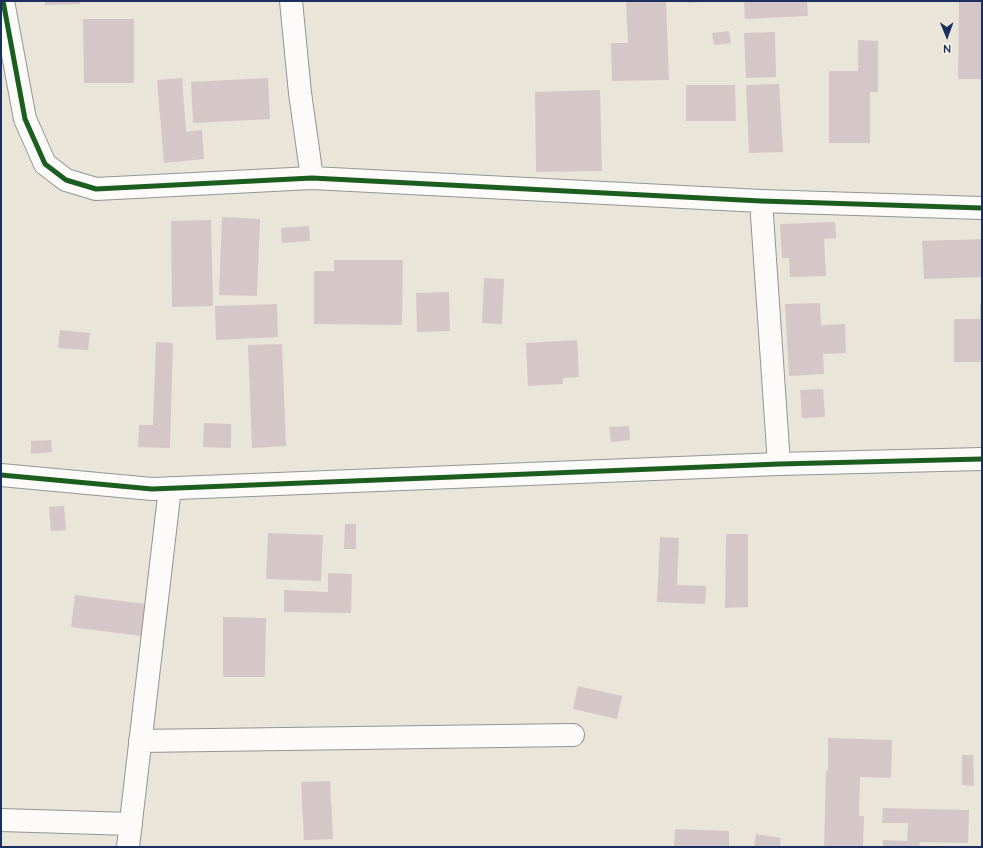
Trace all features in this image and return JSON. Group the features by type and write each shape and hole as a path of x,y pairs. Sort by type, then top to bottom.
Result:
{"street":[{"path":"3,1 25,119 45,164 66,180 96,189 312,178 761,201 982,208"},
{"path":"291,1 300,93 312,178"},
{"path":"761,201 779,464"},
{"path":"1,475 152,489 779,464 982,459"},
{"path":"128,847 170,488"},
{"path":"140,741 573,735"},
{"path":"1,820 131,824"}],"building":[{"path":"45,1 80,1 80,4 45,5"},
{"path":"626,1 666,1 669,80 612,81 611,43 628,43"},
{"path":"688,1 703,1 703,2 688,3"},
{"path":"744,1 807,1 808,16 745,19"},
{"path":"959,1 982,1 982,79 958,79"},
{"path":"83,19 134,19 134,83 84,83"},
{"path":"729,31 731,43 714,45 712,33"},
{"path":"775,32 776,77 746,78 744,33"},
{"path":"858,40 878,41 878,92 870,92 870,143 829,143 829,71 858,71"},
{"path":"182,78 186,132 202,130 204,159 164,163 157,80"},
{"path":"268,78 270,119 193,123 191,82"},
{"path":"779,84 783,152 749,153 746,85"},
{"path":"686,85 735,85 736,121 686,121"},
{"path":"600,90 602,171 536,172 535,92"},
{"path":"222,217 260,219 257,296 219,295"},
{"path":"211,220 213,306 172,307 171,221"},
{"path":"835,222 836,238 824,239 826,276 790,277 789,258 782,258 780,224"},
{"path":"309,226 310,241 282,243 281,228"},
{"path":"982,239 982,277 924,279 922,241"},
{"path":"334,260 403,260 402,325 314,324 314,271 334,271"},
{"path":"484,278 504,279 502,324 482,323"},
{"path":"449,292 450,331 417,332 416,293"},
{"path":"820,303 821,325 845,324 846,353 823,354 824,374 789,376 785,304"},
{"path":"277,304 278,337 216,340 215,306"},
{"path":"980,304 982,304 982,362 954,362 954,319 980,319"},
{"path":"60,330 90,333 88,350 58,348"},
{"path":"577,340 579,377 563,378 563,384 528,386 526,343"},
{"path":"156,342 173,343 170,448 138,447 139,425 153,425"},
{"path":"282,344 286,446 252,448 248,345"},
{"path":"823,389 825,417 802,418 800,390"},
{"path":"204,423 231,424 231,448 203,447"},
{"path":"629,426 630,440 611,442 609,427"},
{"path":"51,440 52,452 31,454 31,441"},
{"path":"64,506 66,530 51,531 49,507"},
{"path":"345,524 356,524 356,549 344,549"},
{"path":"268,533 323,535 321,581 266,579"},
{"path":"726,534 748,534 748,607 725,608"},
{"path":"660,537 679,538 677,585 706,586 705,604 657,602"},
{"path":"328,573 352,574 351,613 284,612 284,590 328,592"},
{"path":"75,595 145,604 141,636 71,627"},
{"path":"223,617 266,618 265,677 223,677"},
{"path":"578,686 622,696 617,719 573,709"},
{"path":"828,738 892,740 891,778 860,777 859,816 864,816 863,847 824,847 826,771 828,771"},
{"path":"962,755 973,755 974,786 962,785"},
{"path":"330,781 333,839 304,840 301,782"},
{"path":"883,808 969,810 968,843 920,842 919,847 883,847 883,840 907,841 908,823 882,823"},
{"path":"675,829 729,831 729,847 674,847"},
{"path":"756,834 781,838 780,847 754,847"}],"cycle path":[{"path":"3,1 25,119 45,164 66,180 96,189 312,178 761,201 982,208"},
{"path":"1,475 152,489 779,464 982,459"}]}
